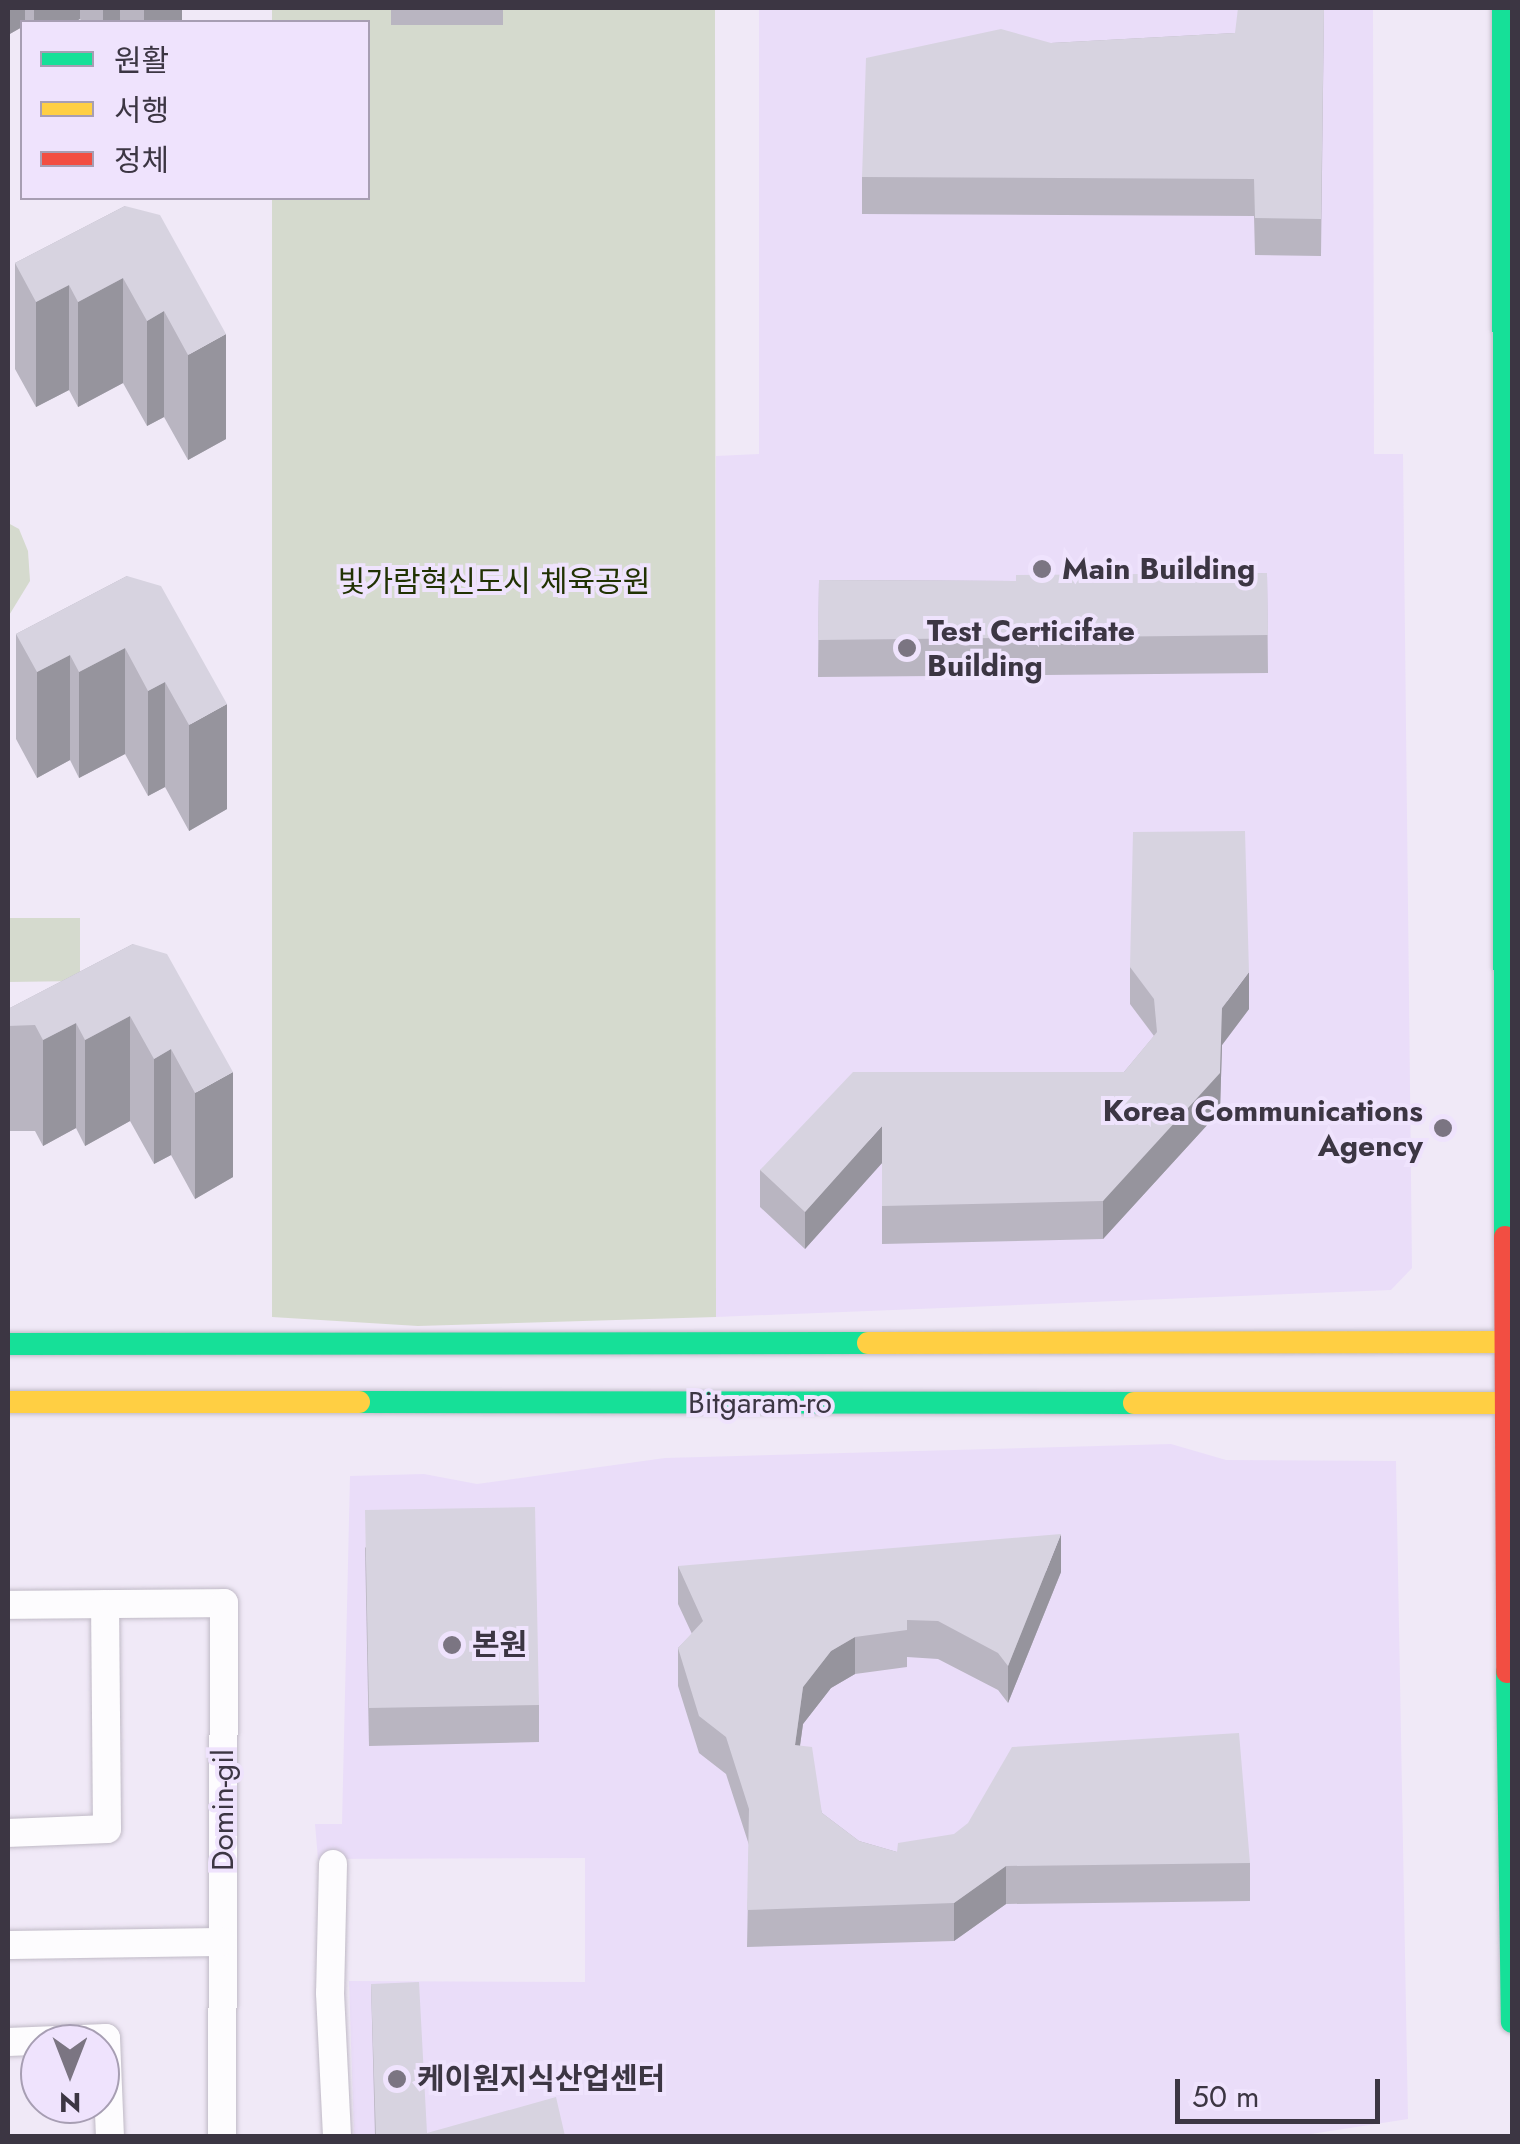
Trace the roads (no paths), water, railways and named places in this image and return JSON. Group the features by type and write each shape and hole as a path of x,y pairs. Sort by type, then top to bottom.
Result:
{"main road":[{"path":"1504,8 1512,2022"},
{"name":"Bitgaram-ro","path":"8,1344 1508,1342"},
{"name":"Bitgaram-ro","path":"8,1402 1508,1403"}],"street":[{"name":"Domin-gil","path":"8,1605 224,1602 222,2136"},
{"path":"8,1833 108,1829 105,1604"},
{"path":"332,1864 330,1993 337,2136"},
{"path":"8,1946 222,1942"},
{"path":"8,2042 106,2038 110,2136"}],"place":[{"name":"Main Building","path":"1042,569"},
{"name":"Test Certicifate Building","path":"907,648"},
{"name":"Korea Communications Agency","path":"1443,1128"},
{"name":"본원","path":"452,1645"},
{"name":"케이원지식산업센터","path":"397,2079"}],"park label":[{"name":"빛가람혁신도시 체육공원","path":"494,582"}]}
